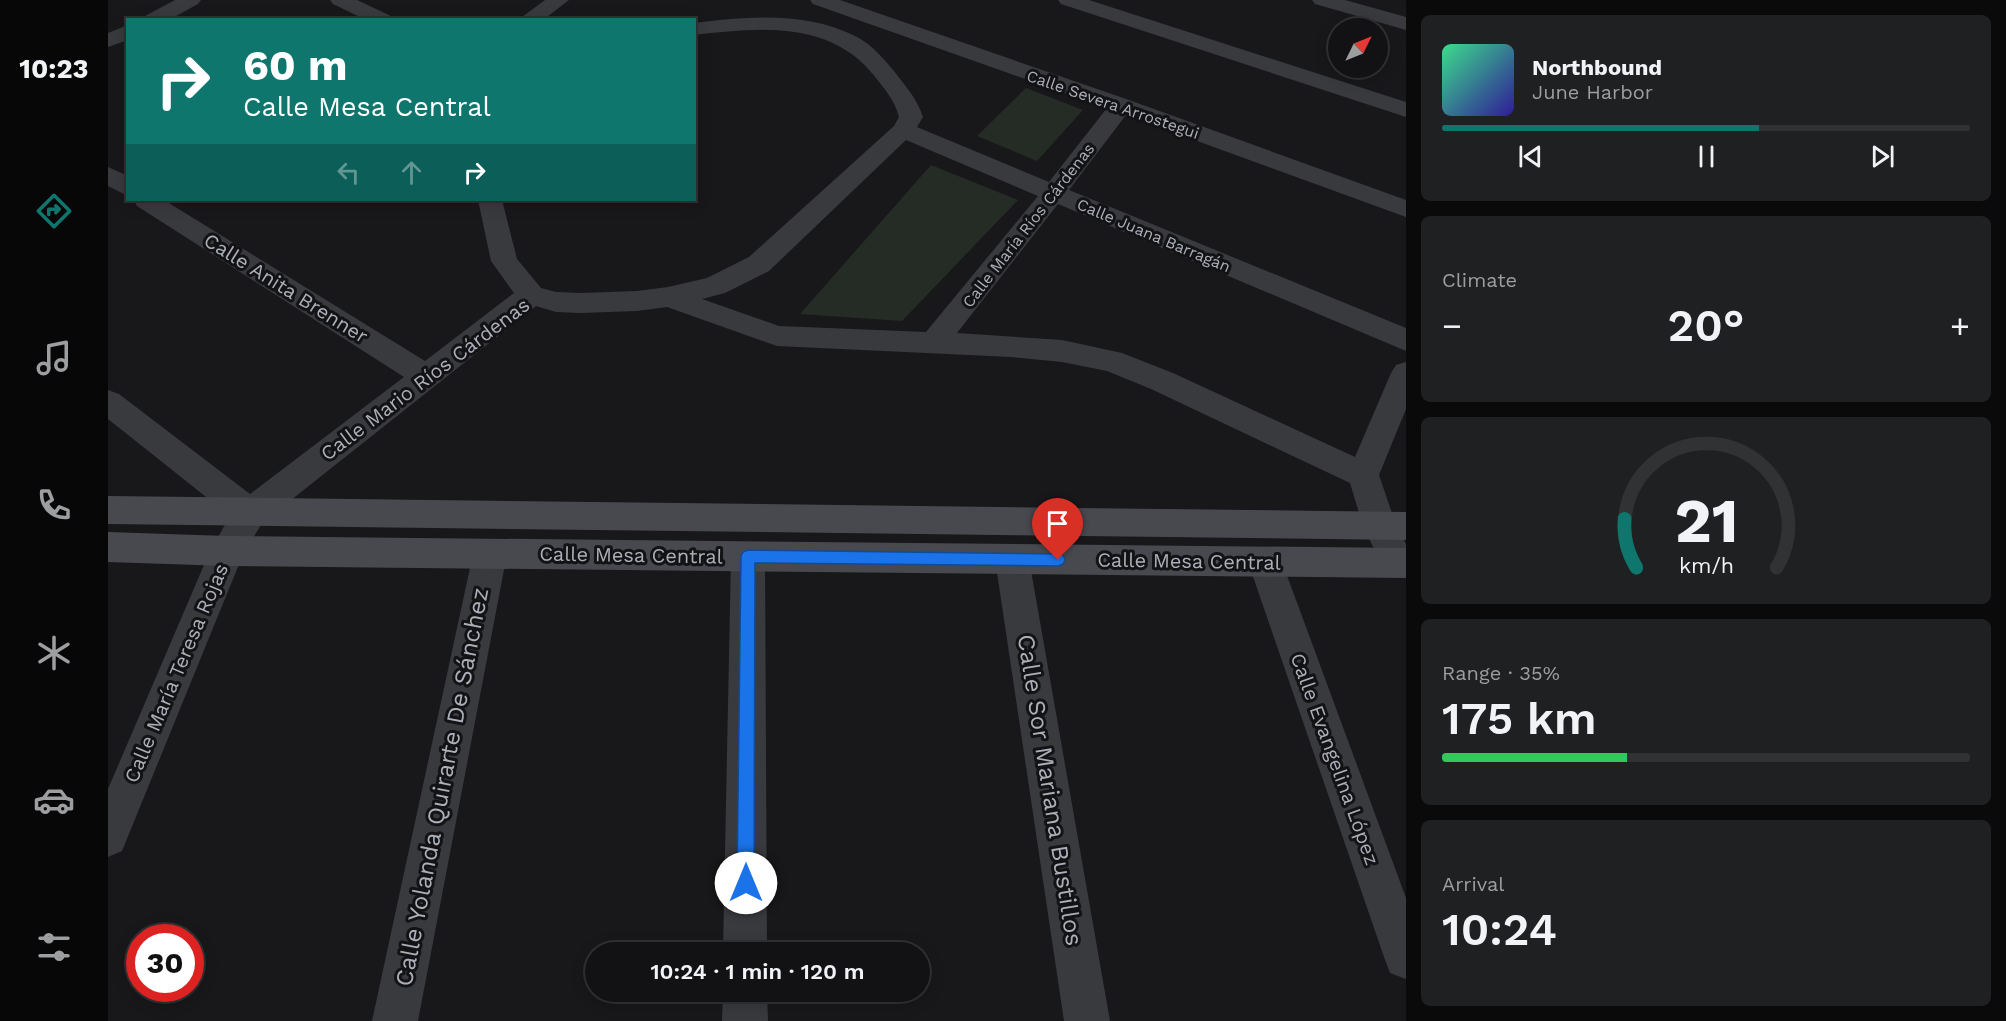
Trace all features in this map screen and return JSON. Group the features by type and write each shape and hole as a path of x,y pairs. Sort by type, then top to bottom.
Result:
{"main road":[{"name":"Calle Mesa Central","path":"108,510 1393,526"},
{"name":"Calle Mesa Central","path":"108,547 227,551 1402,563"}],"street":[{"path":"156,18 192,0"},
{"path":"340,0 380,18"},
{"path":"531,18 559,0"},
{"name":"Calle Severa Arrostegui","path":"820,0 1121,105 1406,209"},
{"path":"838,36 882,0"},
{"path":"1068,0 1406,110"},
{"path":"1322,0 1406,24"},
{"path":"108,19 126,28"},
{"path":"668,297 716,286 759,264 903,130 911,117 908,101 867,53 838,36 812,28 784,25 718,26 696,29"},
{"path":"108,41 126,30"},
{"name":"Calle María Ríos Cárdenas","path":"933,343 1054,194 1121,105"},
{"name":"Calle Juana Barragán","path":"903,130 1406,340"},
{"path":"108,176 126,187"},
{"name":"Calle Anita Brenner","path":"148,201 427,377"},
{"path":"490,201 504,261 531,295"},
{"name":"Calle Mario Ríos Cárdenas","path":"250,513 531,295 556,302 581,303 638,302 668,297 777,336 1062,351 1112,361 1162,381 1363,475"},
{"path":"1402,563 1393,526 1363,475 1406,373"},
{"path":"108,402 250,513"},
{"name":"Calle María Teresa Rojas","path":"108,837 227,551 250,513"},
{"name":"Calle Yolanda Quirarte De Sánchez","path":"395,1021 490,554"},
{"path":"745,942 748,556"},
{"name":"Calle Sor Mariana Bustillos","path":"1012,559 1087,1021"},
{"name":"Calle Evangelina López","path":"1265,562 1406,957"},
{"path":"745,1002 745,1021"}],"shaded area":[{"path":"1026,88 1083,110 1037,161 977,136"},
{"path":"931,165 1018,200 902,321 800,314"}],"route":[{"path":"746,883 748,556 1058,560"}]}
